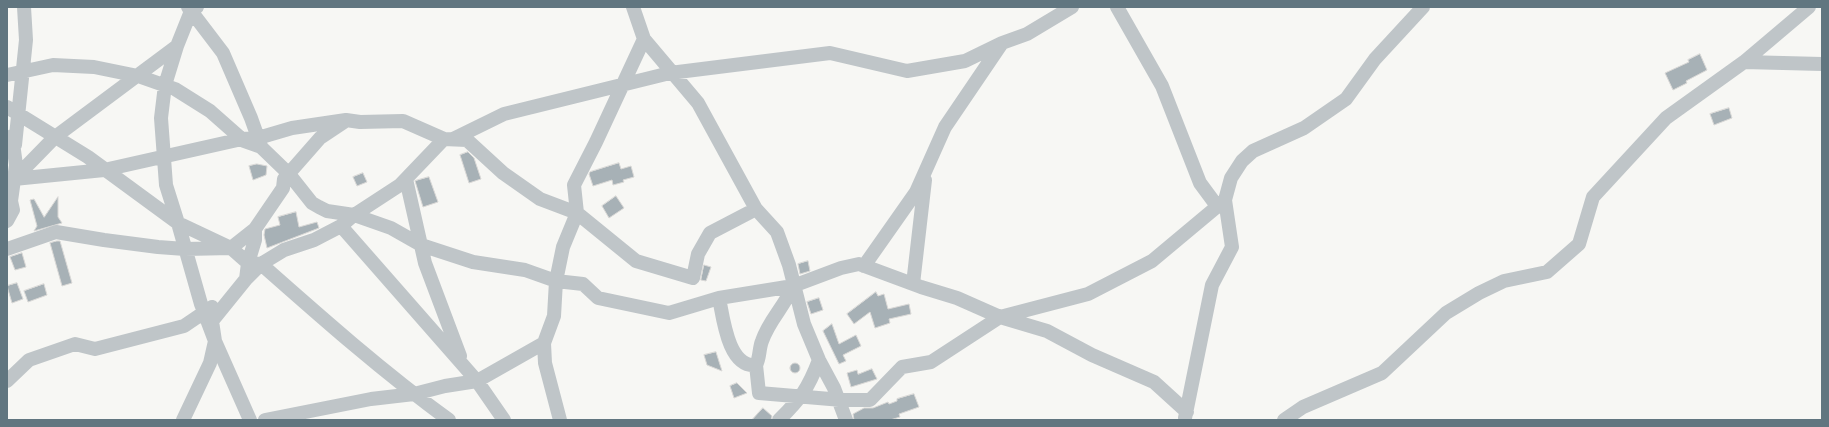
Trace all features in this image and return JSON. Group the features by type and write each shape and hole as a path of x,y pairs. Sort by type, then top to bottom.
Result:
{"street":[{"path":"7,221 12,210 11,201 16,165 11,112 23,71 26,40 24,7"},
{"path":"633,7 644,39 698,103 756,209 777,232 789,265 804,324 819,360 834,388 846,420"},
{"path":"255,263 284,250 314,240 341,226 354,215 400,185 448,139 504,114 672,73 830,53 907,71 965,61 1002,43 1027,34 1072,7"},
{"path":"1117,7 1162,86 1200,182 1221,203 1232,247 1212,285 1186,416"},
{"path":"794,286 786,302 768,324 761,342 756,365 759,393 839,400 870,400 902,367 931,362 1000,317 1088,294 1152,260 1221,203 1231,178 1242,161 1253,151 1304,128 1346,99 1375,59 1424,7"},
{"path":"1284,420 1303,407 1382,373 1446,313 1479,293 1504,281 1547,272 1579,244 1593,197 1666,118 1744,62 1809,7"},
{"path":"192,8 222,53 260,142 289,174 312,203 327,211 354,215 391,228 421,245 473,262 525,270 556,281 583,284 598,298 669,313 719,298 794,286 841,268 856,264 957,298 1000,317 1047,331 1092,355 1154,382 1186,416"},
{"path":"192,8 177,46 165,85 161,118 166,185 204,312 215,341 250,420"},
{"path":"560,420 545,363 544,343 554,316 556,281 563,247 576,213 574,184 644,39"},
{"path":"864,266 916,192 945,127 1002,43"},
{"path":"14,179 55,137 177,46"},
{"path":"1744,62 1822,64"},
{"path":"7,75 53,65 94,67 138,76 175,89 210,111 242,139"},
{"path":"11,112 55,137 178,223 231,248 255,263 414,394 449,420"},
{"path":"7,249 56,232 104,240 185,249 231,248 255,229 283,188 284,179 320,138 346,120"},
{"path":"14,179 104,170 242,139 260,142 292,128 346,120 360,122 403,121 448,139 467,140 503,173 540,199 576,213 636,261 693,278 698,254 710,233 756,209"},
{"path":"913,284 927,167"},
{"path":"406,179 425,263 463,365"},
{"path":"341,226 477,381 504,420"},
{"path":"183,420 210,363 215,341 212,321 246,279 255,263 255,229"},
{"path":"7,381 29,360 75,344 95,349 184,326 234,293"},
{"path":"719,298 727,336 734,353 738,359 751,365 756,365"},
{"path":"265,420 371,399 414,394 445,386 477,381 544,343"},
{"path":"779,420 802,396 812,380 819,360"}],"building":[{"path":"1700,54 1707,70 1673,90 1665,73 1689,62 1688,60"},
{"path":"1729,108 1732,118 1714,125 1710,114"},
{"path":"468,152 474,158 481,179 469,183 460,155"},
{"path":"619,163 621,169 631,166 634,177 613,185 612,180 593,186 589,174 590,172"},
{"path":"257,164 267,166 266,175 253,180 249,166"},
{"path":"363,173 367,182 357,186 353,177"},
{"path":"429,177 438,202 423,207 415,181"},
{"path":"616,196 624,208 609,218 602,206"},
{"path":"58,197 58,217 62,223 34,231 37,226 30,200 34,199 44,217"},
{"path":"296,212 299,227 317,222 319,228 267,248 264,235 265,229 280,225 278,217"},
{"path":"60,241 72,283 62,286 50,243"},
{"path":"22,253 26,267 15,270 10,257"},
{"path":"808,261 810,271 800,274 798,264"},
{"path":"704,265 711,267 706,281 701,280"},
{"path":"17,283 23,299 12,303 7,286"},
{"path":"44,284 47,295 28,302 24,291"},
{"path":"876,292 878,296 884,294 888,309 909,304 911,314 889,319 890,323 875,328 870,312 854,324 847,314"},
{"path":"819,298 823,310 811,314 807,302"},
{"path":"832,324 839,344 856,335 861,346 843,355 846,361 839,364 823,331"},
{"path":"716,352 722,371 707,365 704,355"},
{"path":"793,363 797,363 799,364 799,372 793,373 790,370 790,366"},
{"path":"872,369 877,379 851,387 847,373 857,370 858,374"},
{"path":"737,383 747,393 734,398 730,386"},
{"path":"914,394 919,407 899,414 900,417 890,420 854,420 853,414 864,408 873,408 888,402 889,404 897,401 897,399"},
{"path":"763,408 772,416 771,420 752,420"}]}
